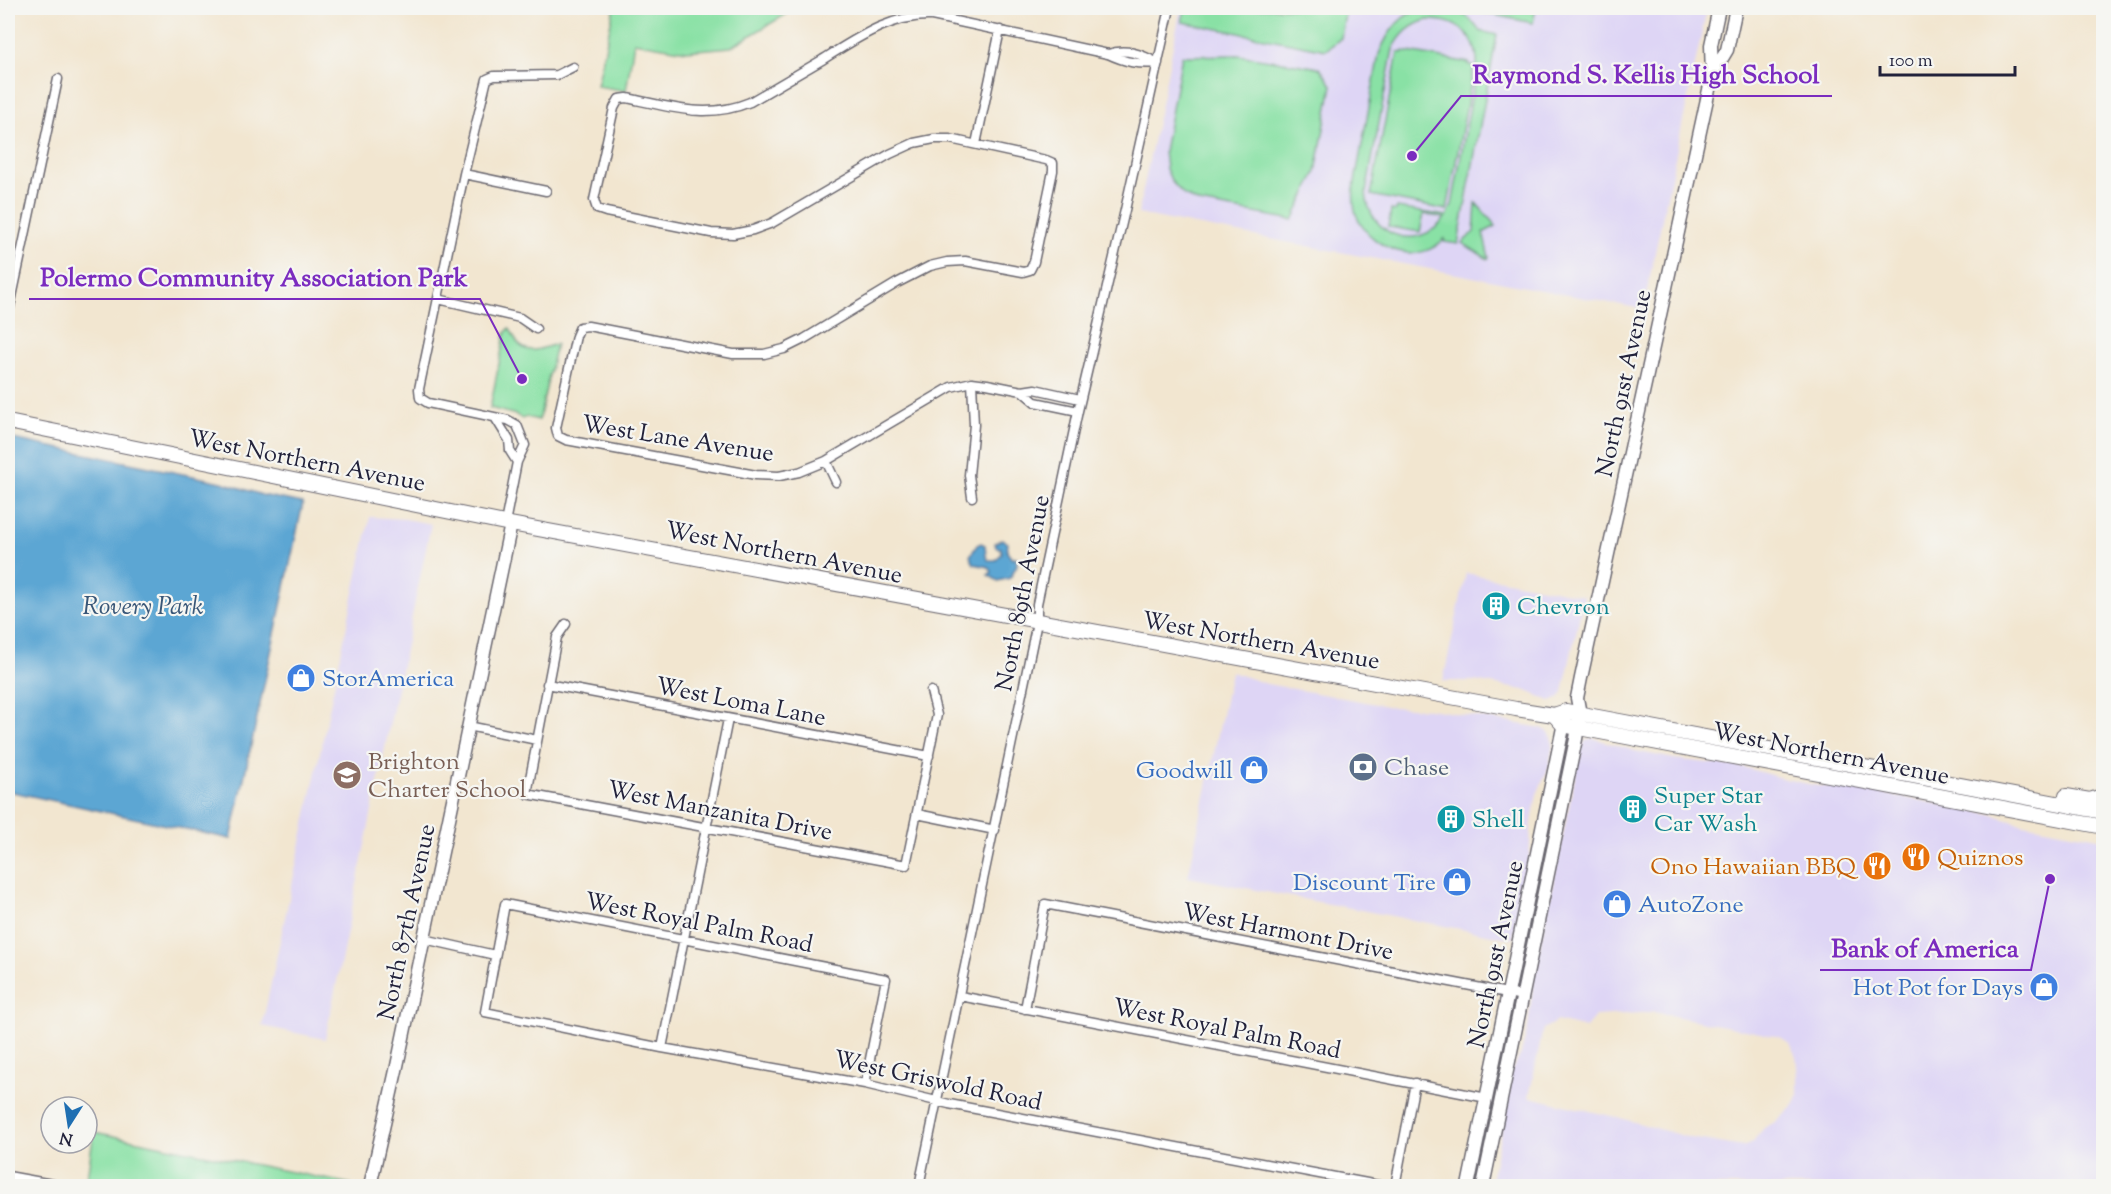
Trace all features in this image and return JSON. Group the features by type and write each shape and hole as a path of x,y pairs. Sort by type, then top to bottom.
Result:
{"main road":[{"name":"North 91st Avenue","path":"1468,1186 1538,848 1568,719 1577,698 1712,76 1711,45 1719,8"},
{"name":"North 91st Avenue","path":"1712,76 1727,50 1737,8"},
{"name":"West Northern Avenue","path":"8,422 508,524 1568,719 1846,764 2103,812"},
{"name":"North 87th Avenue","path":"370,1186 424,939 508,524"},
{"name":"North 91st Avenue","path":"1483,1186 1536,932 1568,719"},
{"name":"West Northern Avenue","path":"1568,719 1844,779 2103,827"},
{"path":"1844,779 1846,764"},
{"path":"2013,795 2058,794 2090,800 2103,795"},
{"path":"1536,932 1536,903 1544,861 1543,852 1538,848"},
{"path":"1486,1169 1485,1145 1491,1111 1487,1098"}],"street":[{"name":"North 89th Avenue","path":"919,1186 995,830 1037,622 1037,604 1080,399 1170,8"},
{"path":"1000,30 976,144 950,139 914,143 890,154 772,223 733,234 711,233 606,212 597,208 594,200 614,108 619,99 627,98 699,112 739,107 760,97 864,34 920,11 932,16 1000,30 1108,54 1141,65 1158,63"},
{"path":"509,440 522,435 517,425 508,420 428,403 420,398 419,389 464,174 487,79 494,76 557,75 573,67"},
{"path":"8,316 58,79"},
{"name":"West Lane Avenue","path":"976,144 1053,163 1034,262 1030,270 1023,272 965,261 930,266 897,283 804,339 784,349 764,354 733,354 588,326 580,327 576,336 556,428 558,436 566,440 756,475 779,476 799,472 826,461 951,387 972,382 1022,391 1035,389 1080,399"},
{"path":"464,174 546,191"},
{"path":"438,299 520,318 536,330"},
{"path":"972,382 974,425 969,475 972,497"},
{"name":"West Lane Avenue","path":"1022,391 1035,402 1078,411"},
{"path":"496,418 509,440 510,451 518,462"},
{"name":"North 87th Avenue","path":"508,524 518,462 525,445 522,435"},
{"path":"826,461 836,482"},
{"path":"468,726 537,740 557,637 566,624"},
{"name":"West Loma Lane","path":"547,684 929,756"},
{"path":"930,691 937,715 917,814 995,830"},
{"path":"662,1048 728,719"},
{"name":"West Manzanita Drive","path":"537,740 527,794 906,866 917,814"},
{"name":"West Royal Palm Road","path":"495,955 505,904 886,979 865,1084"},
{"name":"West Harmont Drive","path":"1024,1009 1046,904 1523,996"},
{"path":"424,939 495,955"},
{"name":"West Griswold Road","path":"495,955 485,1012 662,1048 865,1084 949,1104 1383,1186"},
{"name":"West Royal Palm Road","path":"960,996 1487,1098"},
{"path":"1395,1186 1415,1083"},
{"path":"8,1176 63,1186"}],"shaded area":[{"path":"1181,8 1707,8 1643,309 1138,214"},
{"name":"Brighton Charter School","path":"370,517 405,519 431,524 325,1039 262,1026"},
{"path":"1466,573 1584,596 1563,692 1559,698 1550,701 1524,690 1474,681 1443,681"},
{"path":"1231,672 1267,684 1392,707 1430,709 1542,728 1550,733 1553,744 1549,767 1537,794 1531,827 1529,858 1513,939 1188,877"},
{"path":"1593,738 1635,751 1674,759 1743,767 1818,786 1858,789 1987,813 2024,824 2103,839 2103,1186 1490,1186 1509,1093 1507,1086 1510,1073 1521,1054 1528,1027 1534,975 1581,748 1586,740","holes":["1654,1012 1780,1037 1790,1043 1796,1056 1798,1094 1795,1104 1779,1120 1764,1128 1752,1143 1743,1147 1690,1138 1624,1119 1529,1097 1543,1029 1557,1021 1586,1028 1595,1016"]}],"green space":[{"path":"614,8 797,8 731,47 686,51 634,42 626,91 597,86"},
{"path":"1185,8 1346,8 1341,38 1326,50 1182,22"},
{"path":"1422,8 1445,8 1457,11 1468,17 1480,31 1497,35 1458,244 1444,242 1445,238 1435,247 1423,252 1410,253 1386,246 1365,230 1356,215 1354,187 1379,54 1395,25","holes":["1427,20 1438,20 1457,26 1464,32 1470,38 1477,57 1477,68 1452,205 1447,216 1397,208 1396,211 1391,210 1388,227 1420,232 1424,214 1445,218 1434,229 1422,235 1409,237 1396,235 1375,220 1366,192 1393,49 1411,27"]},
{"path":"1461,8 1536,8 1533,23"},
{"path":"1398,52 1469,63 1474,66 1447,210 1371,195"},
{"path":"1238,55 1320,68 1332,85 1316,172 1293,220 1199,203 1184,195 1172,182 1166,169 1164,151 1182,56"},
{"path":"1476,203 1496,226 1483,233 1488,259 1462,243 1474,232"},
{"path":"509,328 517,342 525,349 535,350 556,344 539,420 526,417 522,419 516,415 490,408 505,334"},
{"path":"99,1133 351,1184 351,1186 101,1186 86,1184 90,1155 99,1155"}],"water":[{"name":"Rovery Park","path":"8,438 222,482 262,495 303,503 231,839 8,791"},
{"path":"1002,539 1008,543 1007,552 1012,559 1016,557 1017,565 1010,578 998,581 988,575 992,572 989,567 974,564 970,556 981,543 985,545 988,560 996,560 1002,553 1001,548 996,547 995,543"}],"place":[{"name":"Raymond S. Kellis High School","path":"1412,156"},
{"name":"Polermo Community Association Park","path":"522,379"},
{"name":"Chevron","path":"1496,606"},
{"name":"StorAmerica","path":"301,678"},
{"name":"Chase","path":"1363,767"},
{"name":"Goodwill","path":"1254,770"},
{"name":"Brighton Charter School","path":"347,775"},
{"name":"Super Star Car Wash","path":"1633,809"},
{"name":"Shell","path":"1451,819"},
{"name":"Quiznos","path":"1916,857"},
{"name":"Ono Hawaiian BBQ","path":"1877,866"},
{"name":"Bank of America","path":"2050,879"},
{"name":"Discount Tire","path":"1457,882"},
{"name":"AutoZone","path":"1617,904"},
{"name":"Hot Pot for Days","path":"2044,987"}]}
